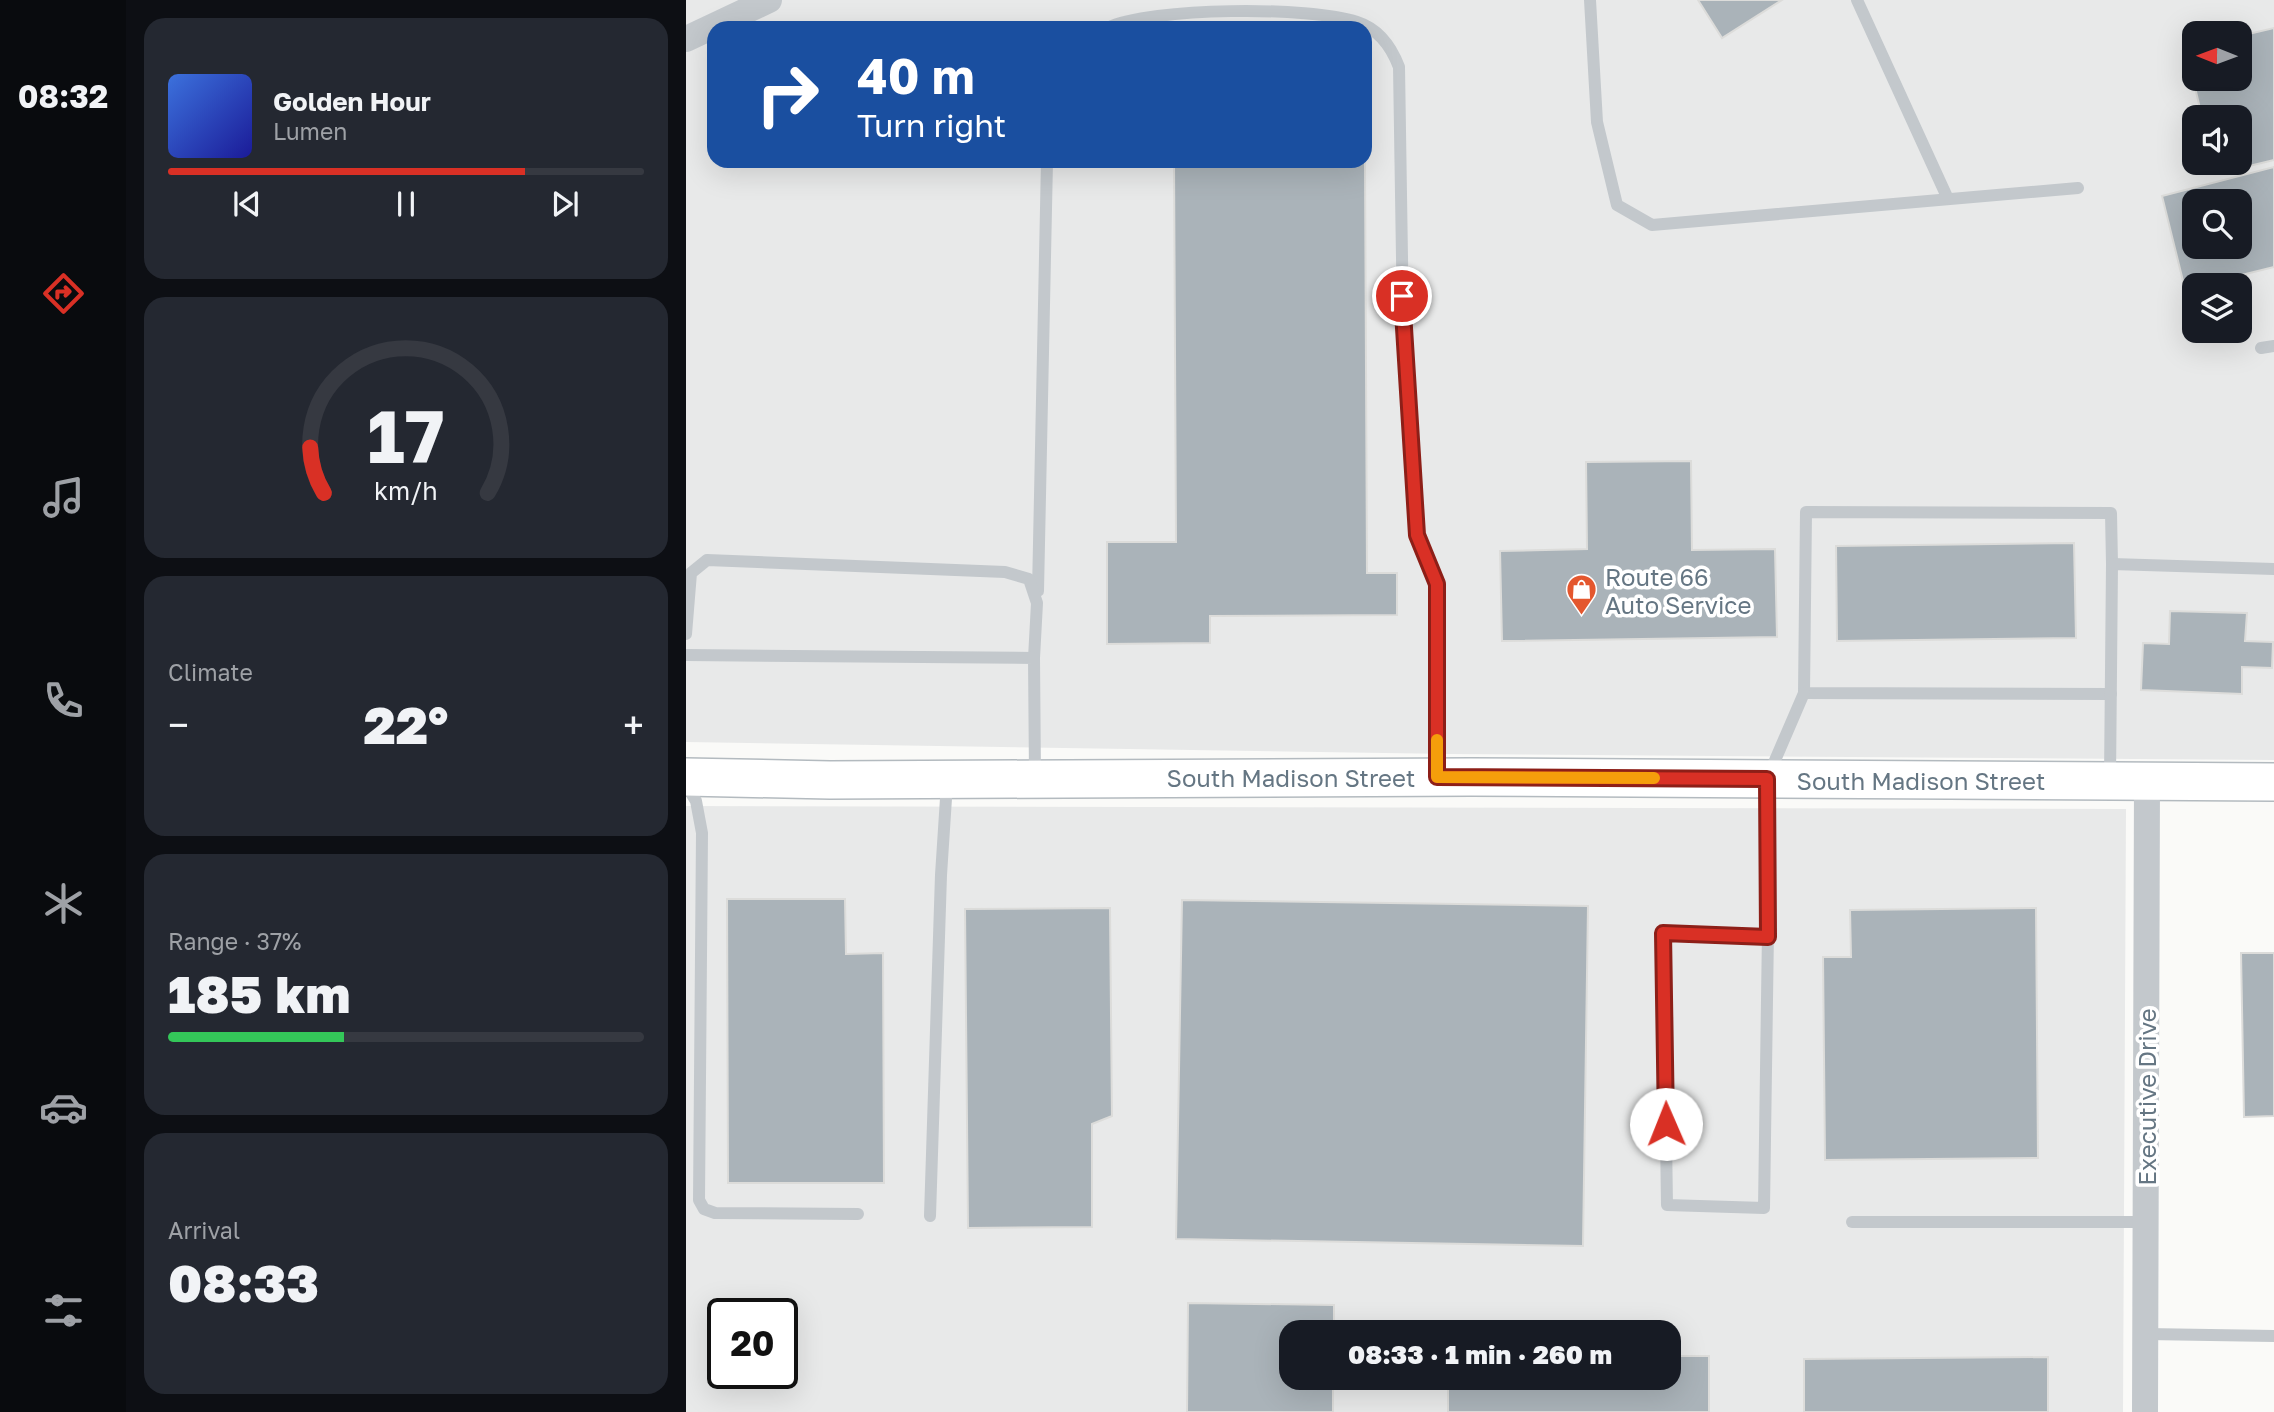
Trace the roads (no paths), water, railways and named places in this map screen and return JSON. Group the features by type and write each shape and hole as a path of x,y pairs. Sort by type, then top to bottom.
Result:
{"street":[{"path":"724,21 769,0"},
{"path":"686,39 707,29"},
{"name":"South Madison Street","path":"686,777 947,780 1437,777 2274,782"},
{"name":"Executive Drive","path":"2145,1412 2147,782"}],"lane":[{"path":"1590,0 1597,122 1617,205 1652,225 2078,188"},
{"path":"1857,0 1948,199"},
{"path":"1137,21 1207,12 1310,14 1351,21"},
{"path":"1372,30 1391,47 1399,67 1403,321 1417,535 1437,584 1437,777"},
{"path":"1035,779 1034,658 1047,168"},
{"path":"1768,937 1663,933 1667,1205 1765,1208 1768,937 1767,779 1804,693 1806,512 2111,513 2110,782"},
{"path":"686,634 691,573 707,561 1005,572 1030,579 1037,603"},
{"path":"2112,564 2274,569"},
{"path":"686,655 1034,658"},
{"path":"1804,693 2110,694"},
{"path":"930,1216 941,875 947,780"},
{"path":"686,785 696,801 702,833 699,1200 704,1209 715,1213 858,1214"},
{"path":"1852,1222 2146,1222"},
{"path":"2146,1334 2274,1336"}],"place":[{"name":"Route 66 Auto Service","path":"1582,617"}]}
